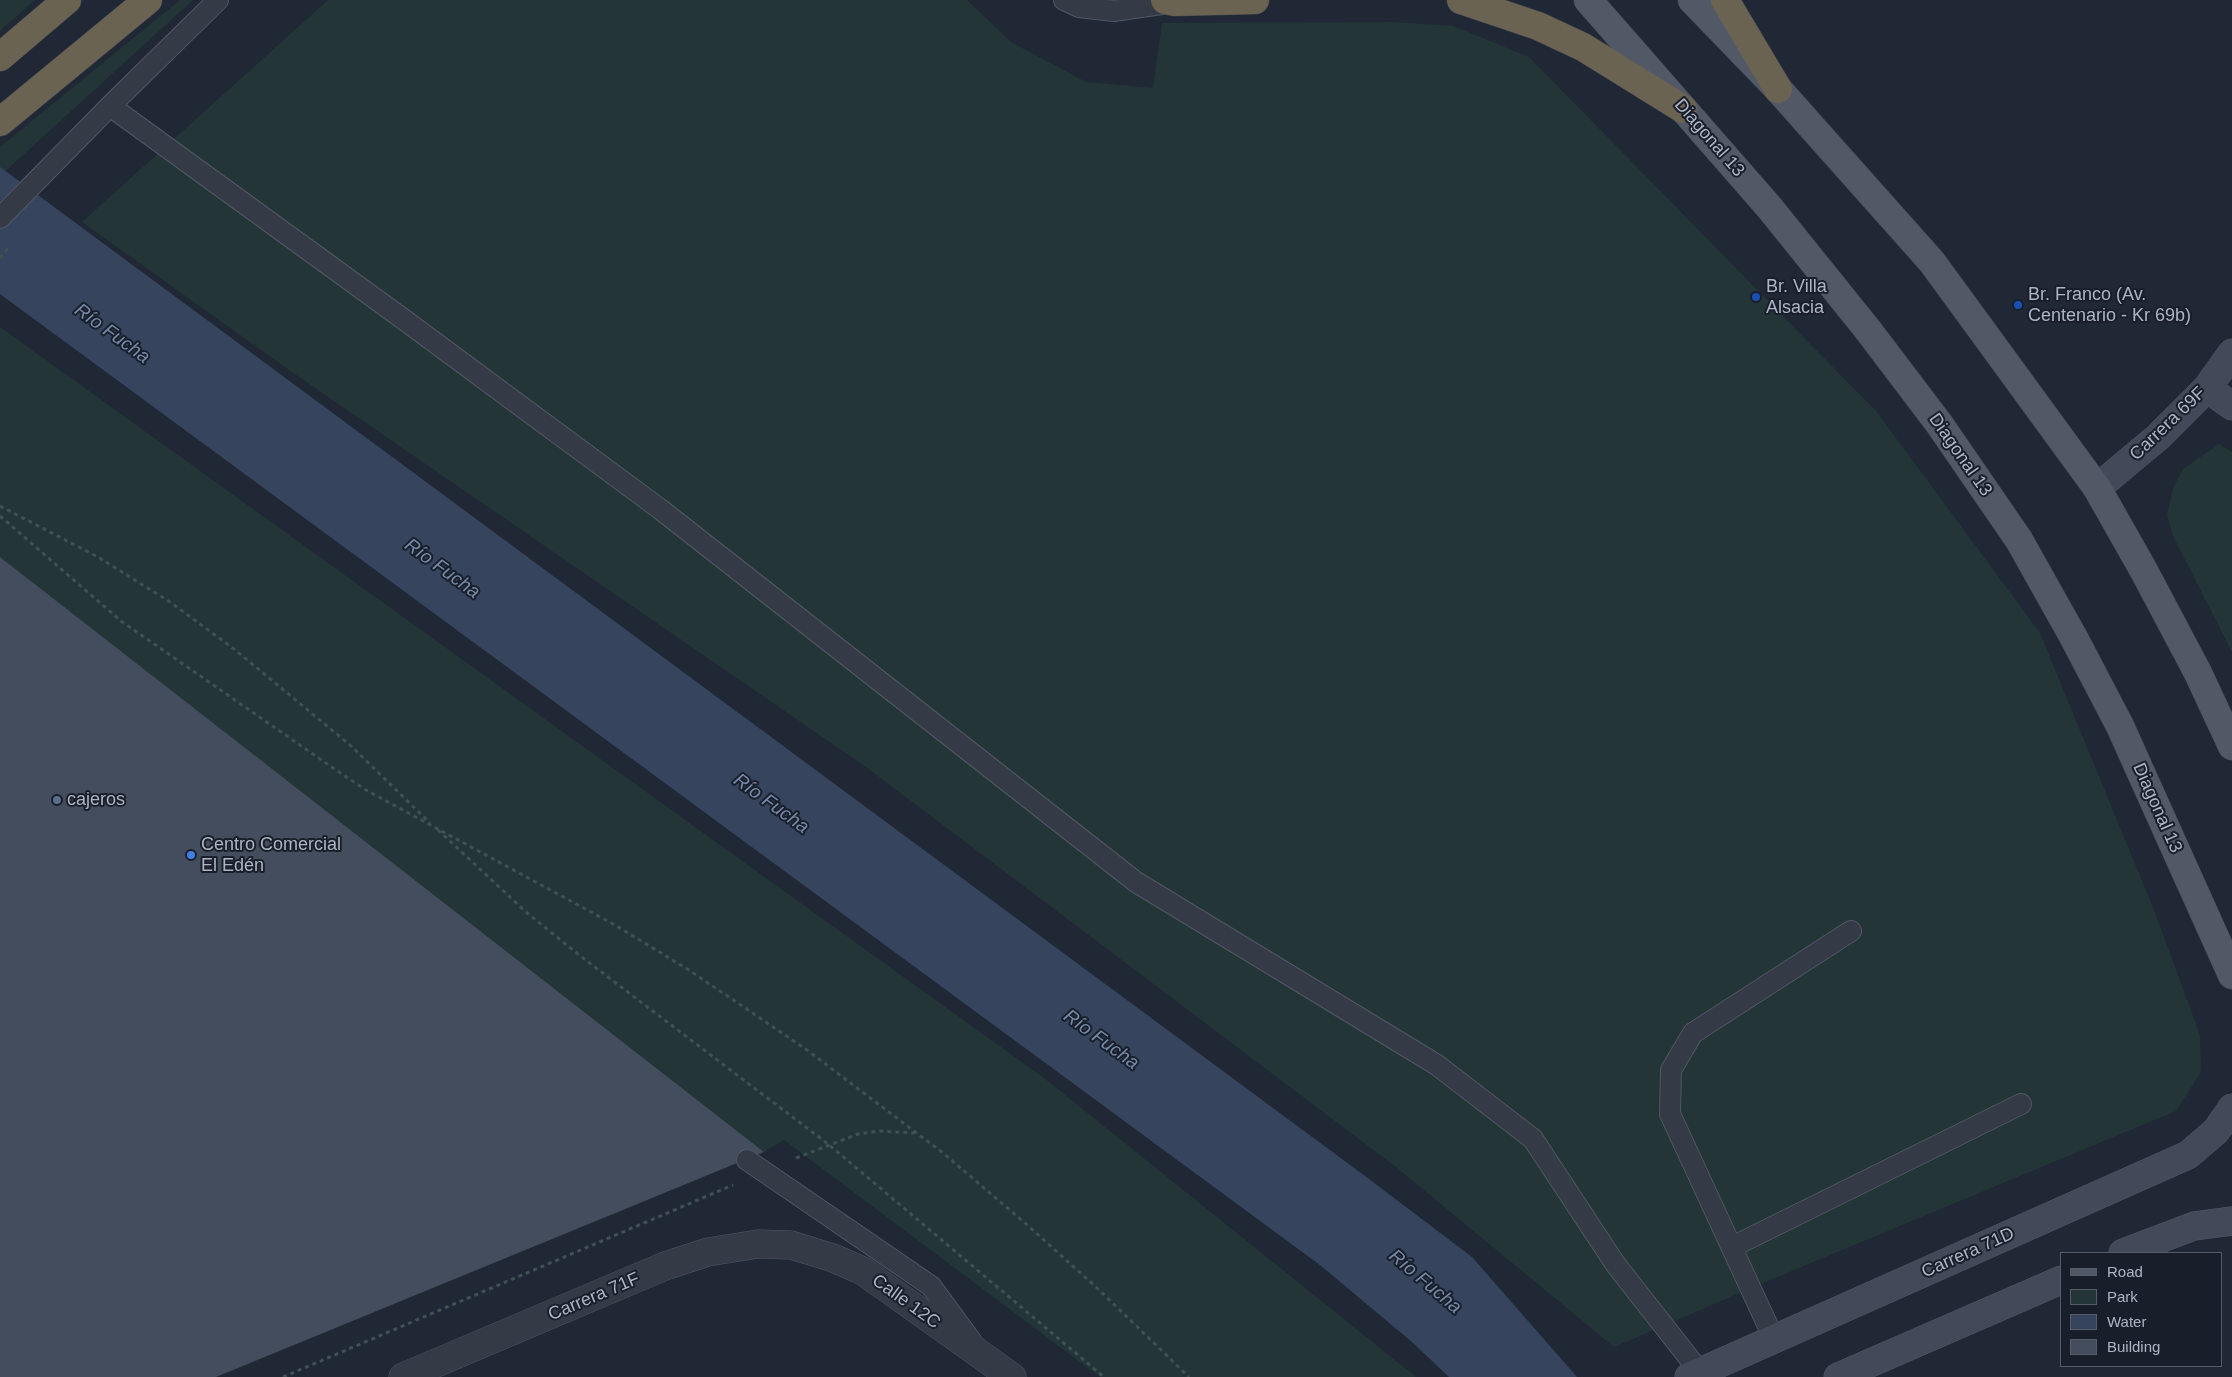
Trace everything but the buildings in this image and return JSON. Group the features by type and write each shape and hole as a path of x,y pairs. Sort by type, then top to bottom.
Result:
{"highway":[{"path":"0,57 67,0"},
{"path":"0,122 148,0"},
{"path":"1170,1 1256,0"},
{"path":"1462,0 1538,26 1583,47 1683,109"},
{"path":"1725,0 1778,89"}],"main road":[{"name":"Diagonal 13","path":"1588,0 1769,207 1909,382 2019,540 2074,638 2120,726 2232,975"},
{"path":"1692,0 1778,89 1932,262 2097,488 2198,673 2232,746"}],"street":[{"name":"Carrera 69F","path":"2097,488 2158,437 2207,388 2232,353"},
{"path":"2207,388 2232,406"},
{"name":"Carrera 71D","path":"1695,1375 2188,1155 2216,1131 2232,1108"},
{"path":"2127,1252 2194,1226 2232,1221"},
{"name":"Carrera 71F","path":"403,1377 665,1266 708,1252 758,1244 791,1245"},
{"name":"Calle 12C","path":"791,1245 833,1258 863,1271 1012,1377"},
{"path":"1838,1377 2060,1280"}],"lane":[{"path":"0,218 218,0"},
{"path":"1064,0 1079,7 1114,11 1170,1"},
{"path":"110,106 660,509 1136,882 1437,1065 1533,1139 1616,1265 1695,1375"},
{"path":"1774,1339 1670,1114 1671,1070 1693,1033 1851,931"},
{"path":"1732,1247 2021,1104"},
{"path":"747,1160 931,1286 982,1356"}],"path":[{"path":"0,506 98,557 170,602 234,649 350,745 497,887 579,955 828,1144 1104,1377"},
{"path":"0,516 121,621 366,790 550,888 689,970 807,1050 917,1133 1025,1222 1096,1287 1189,1377"},
{"path":"283,1377 828,1144 858,1134 879,1131 917,1133"}],"green space":[{"path":"0,0 35,0 0,31"},
{"path":"180,0 193,0 0,176 0,147"},
{"path":"328,0 967,0 1011,42 1086,82 1153,88 1162,23 1393,22 1453,26 1529,57 1876,411 2040,633 2154,910 2200,1035 2201,1072 2176,1111 1614,1347 1396,1167 866,767 289,370 82,222"},
{"path":"0,327 1044,1078 1416,1377 1100,1377 784,1140 764,1152 0,557"},
{"path":"2219,444 2232,452 2232,652 2173,536 2167,515 2173,488 2183,469"}],"water":[{"name":"Río Fucha","path":"0,167 1472,1257 1577,1377 1449,1377 1412,1342 1320,1265 0,294"}],"place":[{"name":"Br. Villa Alsacia","path":"1756,297"},
{"name":"Br. Franco (Av. Centenario - Kr 69b)","path":"2018,305"},
{"name":"cajeros","path":"57,800"},
{"name":"Centro Comercial El Edén","path":"191,855"}]}
